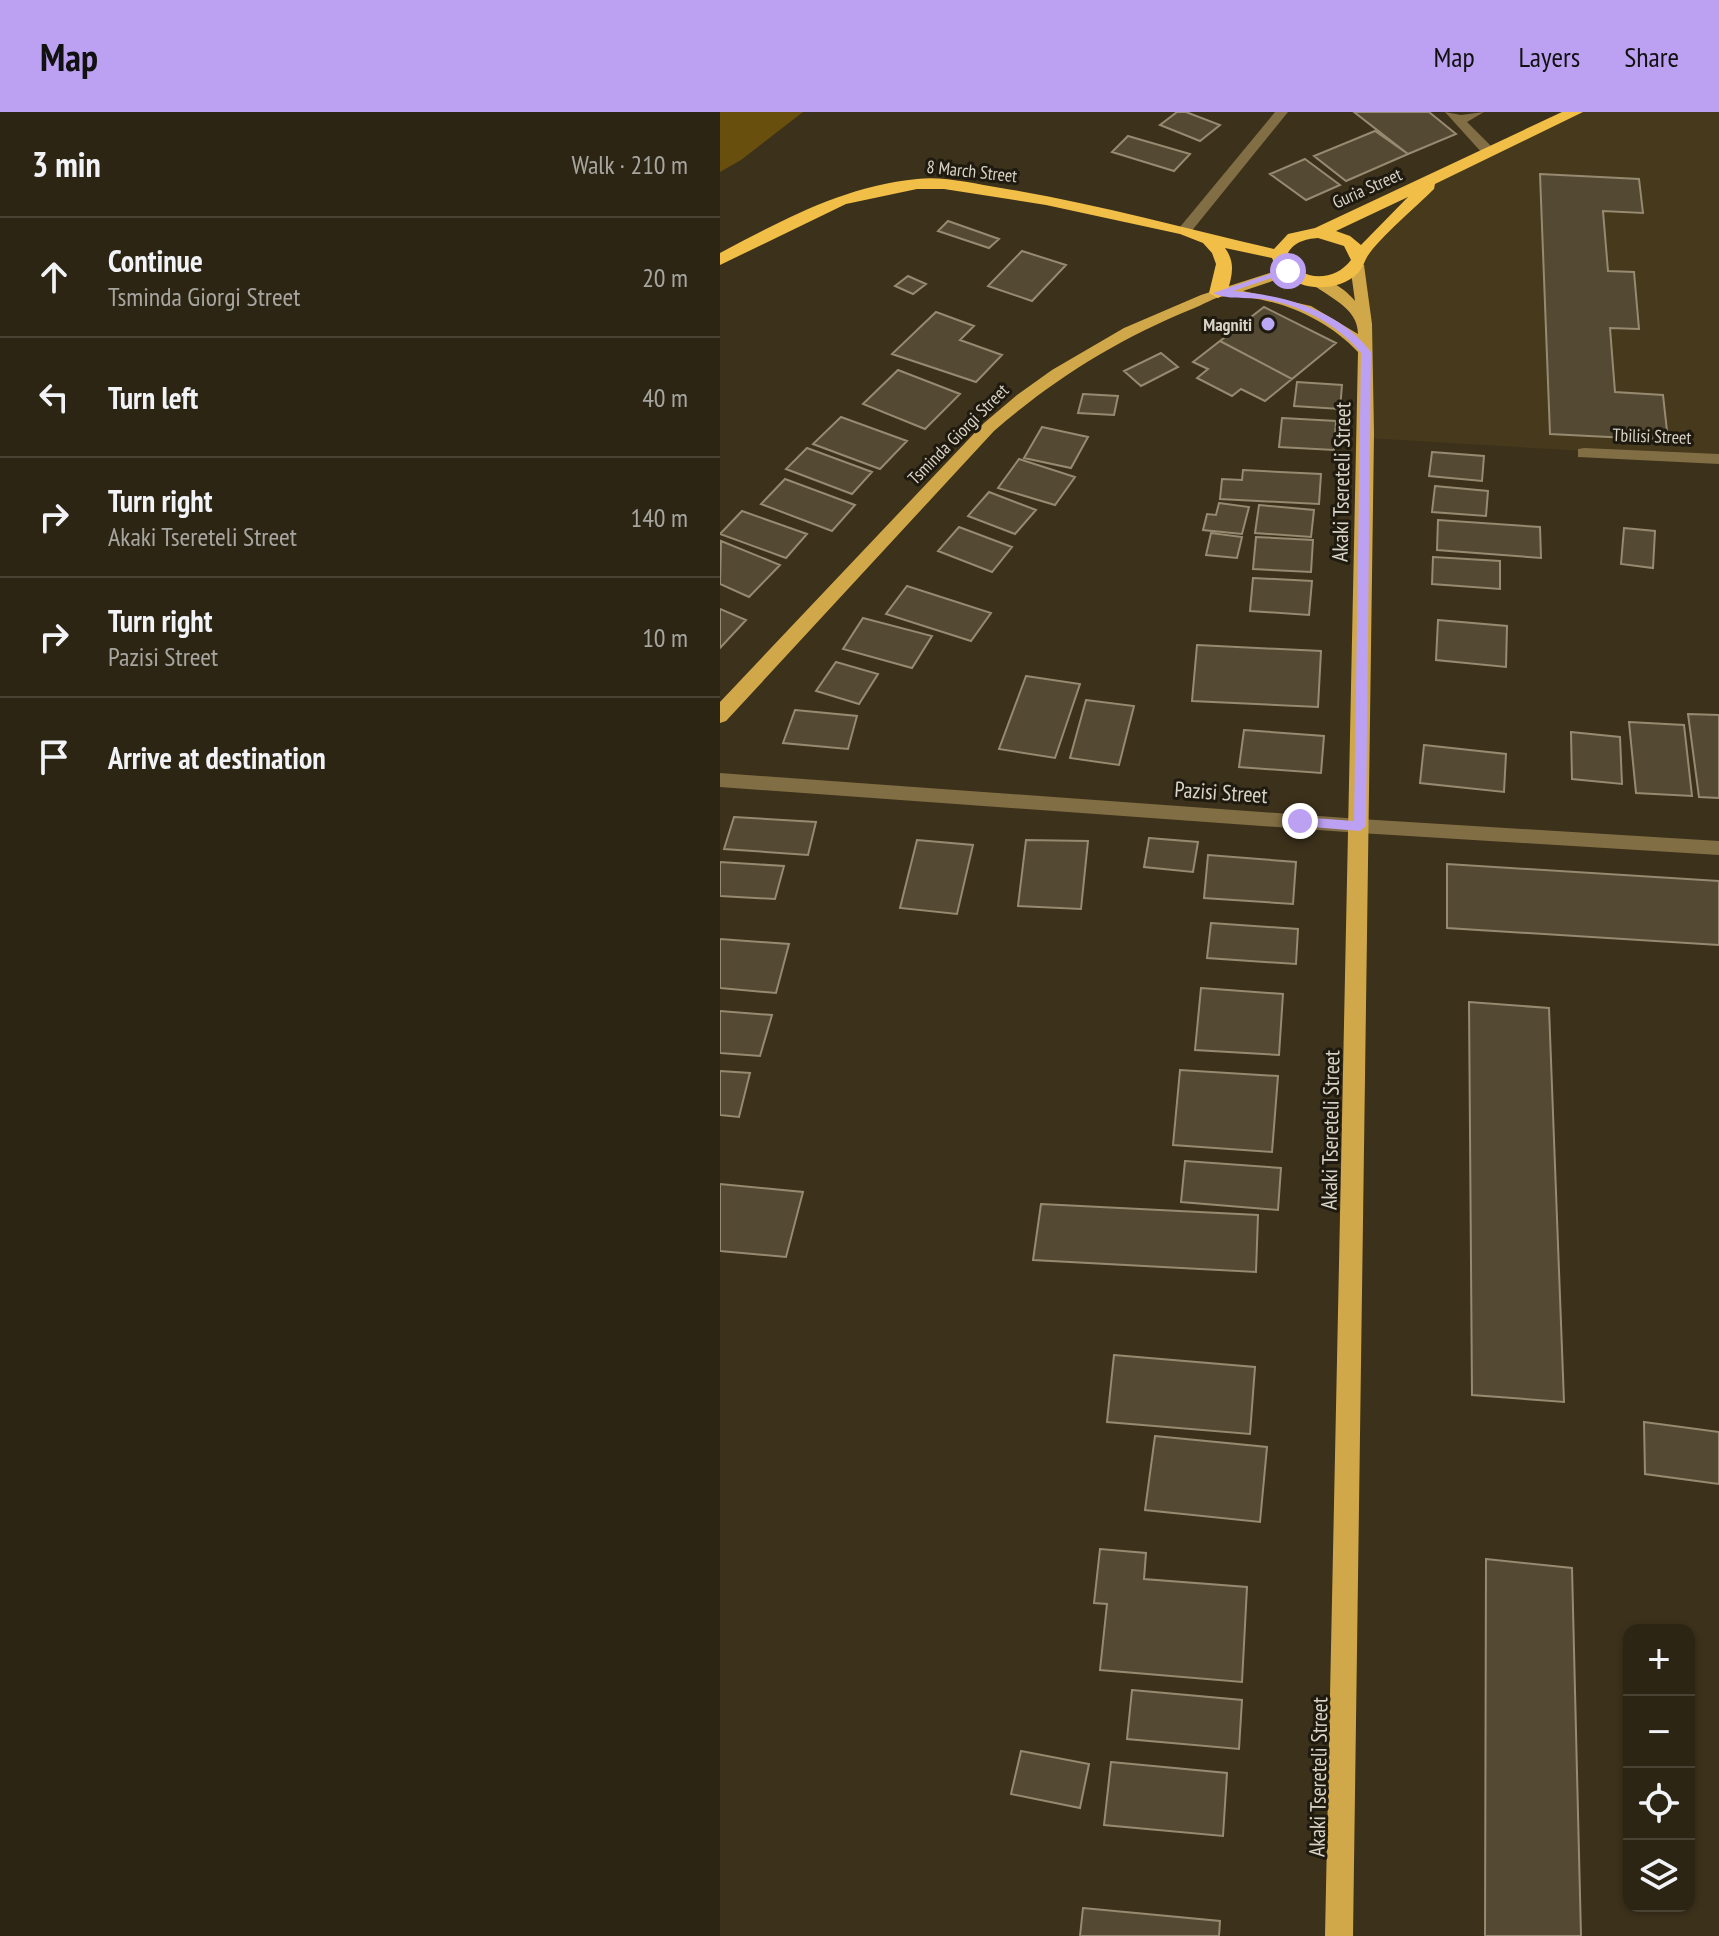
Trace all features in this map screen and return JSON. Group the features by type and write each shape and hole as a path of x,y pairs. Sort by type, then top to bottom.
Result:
{"highway":[{"name":"Guria Street","path":"1285,256 1318,233 1575,112"},
{"name":"Guria Street","path":"1358,261 1432,181"},
{"name":"8 March Street","path":"720,260 813,211 841,200 917,184 944,184 1046,200 1185,230 1209,239 1285,256 1279,236 1185,230"},
{"path":"1285,256 1316,281 1337,279 1358,261 1350,242 1318,233"},
{"path":"1209,239 1221,253 1226,266 1218,293"}],"main road":[{"name":"Tsminda Giorgi Street","path":"720,716 727,705 1020,398 1060,368 1143,324 1218,293 1285,256"},
{"name":"Akaki Tsereteli Street","path":"1339,1936 1366,352 1358,261"},
{"path":"1316,281 1342,295 1365,324"},
{"path":"1218,293 1266,296 1311,310 1352,335 1366,352"}],"street":[{"path":"1185,230 1282,112"},
{"path":"1456,116 1478,112"},
{"path":"1456,116 1488,151"},
{"name":"Tbilisi Street","path":"1584,453 1719,459"},
{"name":"Pazisi Street","path":"720,780 1360,826 1719,848"}],"shaded area":[{"path":"720,112 803,112 741,160 720,172"},
{"path":"1575,112 1719,112 1719,459 1366,438 1359,260 1432,181"}],"building":[{"path":"1177,112 1186,112 1220,125 1200,141 1160,125"},
{"path":"1354,112 1429,112 1456,134 1408,154"},
{"path":"1375,131 1408,154 1346,181 1314,156"},
{"path":"1128,136 1190,154 1174,171 1112,152"},
{"path":"1305,159 1340,185 1306,200 1270,174"},
{"path":"1540,174 1639,179 1643,213 1603,211 1608,271 1634,272 1639,329 1610,328 1615,392 1663,395 1668,440 1550,434"},
{"path":"948,221 999,239 989,248 938,231"},
{"path":"1022,251 1066,265 1032,301 988,286"},
{"path":"908,276 926,284 913,294 895,286"},
{"path":"1264,307 1336,343 1292,379 1220,341"},
{"path":"936,312 974,326 960,340 1002,355 976,382 892,354"},
{"path":"1220,341 1292,379 1265,401 1241,389 1232,396 1197,378 1208,369 1193,362"},
{"path":"1161,353 1178,367 1141,386 1124,371"},
{"path":"898,370 960,394 925,429 863,404"},
{"path":"1297,382 1342,385 1340,409 1294,406"},
{"path":"1083,394 1118,396 1114,415 1078,413"},
{"path":"841,417 907,441 880,469 813,444"},
{"path":"1282,418 1336,421 1334,450 1279,447"},
{"path":"1042,427 1088,437 1071,468 1024,458"},
{"path":"807,448 872,472 852,494 786,469"},
{"path":"1432,452 1484,456 1482,481 1429,476"},
{"path":"1019,459 1075,477 1055,505 998,488"},
{"path":"1243,470 1321,474 1319,504 1220,499 1222,479 1242,480"},
{"path":"785,479 855,505 832,531 761,504"},
{"path":"1435,486 1488,491 1486,516 1432,512"},
{"path":"989,492 1036,510 1015,534 968,516"},
{"path":"1219,503 1249,507 1242,534 1203,530 1207,514 1216,515"},
{"path":"1259,505 1314,510 1311,537 1255,533"},
{"path":"742,511 807,534 786,558 720,534"},
{"path":"1438,520 1540,527 1541,558 1437,550"},
{"path":"959,527 1012,547 992,572 938,551"},
{"path":"1624,528 1655,531 1653,568 1621,564"},
{"path":"1211,533 1242,537 1237,558 1206,555"},
{"path":"1256,537 1313,540 1311,572 1253,569"},
{"path":"721,541 780,565 749,597 720,584"},
{"path":"1433,557 1500,561 1500,589 1432,584"},
{"path":"1253,578 1312,581 1309,615 1250,611"},
{"path":"907,586 991,613 971,641 886,614"},
{"path":"720,609 746,620 720,648"},
{"path":"863,618 932,636 912,668 843,649"},
{"path":"1438,620 1507,626 1506,667 1436,660"},
{"path":"1197,645 1321,651 1318,707 1192,701"},
{"path":"836,662 878,674 859,704 816,691"},
{"path":"1026,676 1080,684 1055,758 999,749"},
{"path":"1086,700 1134,706 1119,765 1070,758"},
{"path":"795,710 857,716 848,749 783,743"},
{"path":"1688,714 1719,715 1719,798 1699,797"},
{"path":"1629,722 1684,725 1692,796 1636,793"},
{"path":"1244,730 1324,736 1321,773 1239,767"},
{"path":"1571,732 1620,737 1622,784 1572,779"},
{"path":"1424,745 1506,754 1504,792 1420,783"},
{"path":"734,817 816,822 808,855 724,849"},
{"path":"1149,838 1198,842 1193,872 1144,867"},
{"path":"917,840 973,845 957,914 900,908"},
{"path":"1026,840 1088,841 1081,909 1018,906"},
{"path":"1208,855 1296,862 1293,904 1204,898"},
{"path":"720,862 784,866 775,899 720,896"},
{"path":"1447,864 1719,881 1719,945 1447,928"},
{"path":"1211,923 1298,929 1296,964 1207,958"},
{"path":"720,939 789,944 776,993 720,988"},
{"path":"1201,988 1283,994 1279,1055 1195,1050"},
{"path":"1469,1002 1549,1008 1564,1402 1472,1395"},
{"path":"720,1011 772,1015 760,1056 720,1053"},
{"path":"1180,1070 1278,1076 1272,1152 1173,1145"},
{"path":"720,1071 750,1073 739,1117 720,1115"},
{"path":"1185,1161 1281,1168 1278,1210 1181,1202"},
{"path":"720,1184 803,1192 786,1257 720,1251"},
{"path":"1041,1204 1258,1215 1256,1272 1033,1260"},
{"path":"1114,1355 1255,1367 1250,1434 1107,1422"},
{"path":"1644,1422 1719,1432 1719,1484 1645,1474"},
{"path":"1155,1436 1267,1447 1260,1522 1145,1510"},
{"path":"1100,1549 1146,1553 1144,1579 1247,1587 1242,1682 1100,1670 1107,1604 1094,1603"},
{"path":"1486,1559 1572,1568 1581,1936 1485,1936"},
{"path":"1132,1690 1242,1700 1239,1749 1127,1739"},
{"path":"1021,1751 1089,1764 1080,1808 1011,1794"},
{"path":"1111,1762 1227,1773 1223,1836 1104,1825"},
{"path":"1083,1908 1220,1921 1219,1936 1080,1936"}],"place":[{"name":"Magniti","path":"1268,324"}],"route":[{"path":"1288,271 1218,293 1266,296 1311,310 1352,335 1366,352 1360,826 1300,821"}]}
